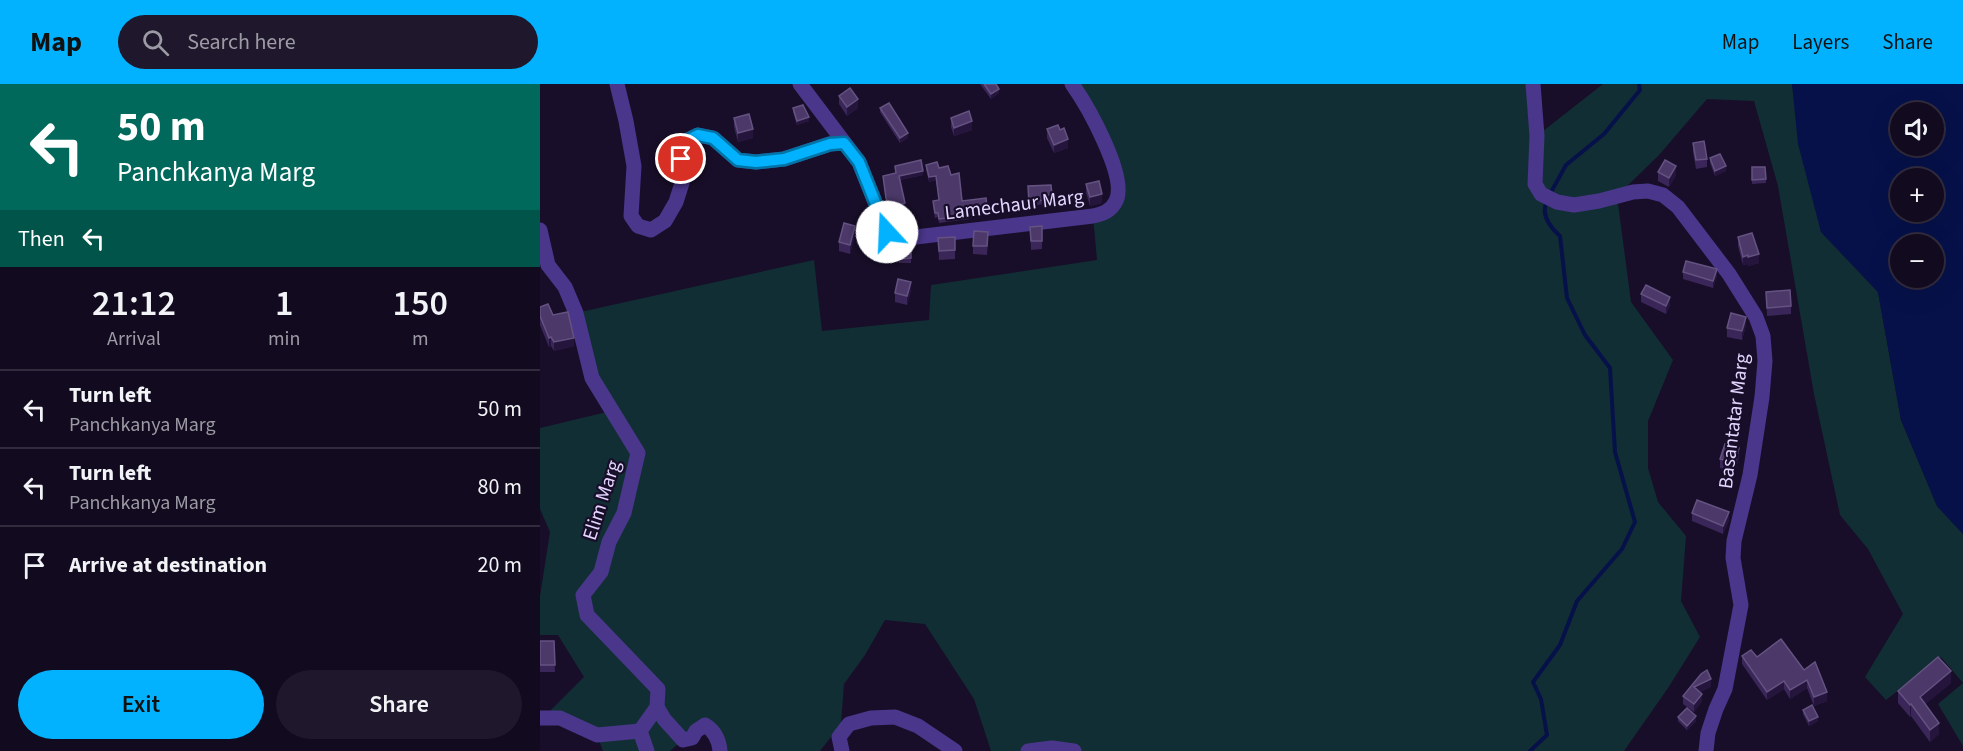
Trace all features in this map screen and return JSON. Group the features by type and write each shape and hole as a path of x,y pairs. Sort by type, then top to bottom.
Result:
{"street":[{"path":"617,84 634,166 631,216 638,226 651,230 665,221 676,202 682,183 681,159 686,141 698,135 713,138 738,160 756,162 784,159 830,144 844,143"},
{"name":"Lamechaur Marg","path":"800,84 859,162 887,232 894,238 929,236 1102,214 1110,209 1116,200 1117,178 1101,134 1086,103 1072,84"},
{"name":"Basantatar Marg","path":"1533,84 1537,136 1535,184 1540,194 1557,202 1575,205 1633,192 1648,191 1663,195 1678,207 1729,274 1756,317 1763,336 1765,361 1762,397 1750,475 1734,541 1733,558 1741,605 1725,689 1708,733 1706,751"},
{"name":"Elim Marg","path":"540,230 548,265 565,287 576,313 592,378 638,453 624,513 609,542 601,572 583,595 587,615 658,689 657,707"},
{"path":"540,718 560,718 597,735 640,731 657,707 664,719 683,740 692,738 696,731 705,725 713,730 720,745 720,751"},
{"path":"842,751 839,737 849,724 871,718 895,717 918,726 955,751"},
{"path":"640,731 647,751"},
{"path":"1028,751 1052,748 1074,751"}],"green space":[{"path":"1072,84 1533,84 1538,135 1603,84 1792,84 1821,232 1878,292 1901,420 1937,506 1963,534 1963,683 1941,657 1886,700 1865,677 1903,614 1868,549 1840,515 1814,394 1778,186 1754,101 1707,99 1659,155 1617,196 1631,302 1673,360 1648,421 1648,468 1658,502 1686,536 1681,601 1700,637 1624,751 991,751 974,699 925,624 885,620 865,655 844,684 841,724 820,751 720,751 713,730 683,740 670,751 603,751 597,735 544,717 584,677 558,635 540,635 540,596 550,532 540,509 540,428 611,411 576,313 814,260 822,331 929,320 931,285 1097,260 1093,216 1118,191"},
{"path":"1963,683 1963,746 1938,704"}],"shaded area":[{"path":"1792,84 1963,84 1963,534 1937,506 1901,420 1878,292 1821,232 1798,144"}],"building":[{"path":"984,84 996,84 999,89 991,94"},
{"path":"850,88 858,99 847,107 839,96"},
{"path":"889,103 908,133 900,138 880,108"},
{"path":"803,105 809,117 797,121 793,108"},
{"path":"969,111 972,121 954,128 951,118"},
{"path":"749,114 753,129 738,133 734,118"},
{"path":"1058,125 1060,130 1064,128 1068,139 1054,145 1047,129"},
{"path":"1704,141 1707,159 1696,160 1693,143"},
{"path":"1720,154 1726,166 1715,171 1710,158"},
{"path":"921,160 923,171 899,176 905,203 890,208 883,176 896,173 895,166"},
{"path":"1665,160 1676,166 1669,178 1658,172"},
{"path":"937,162 939,168 948,166 951,175 959,173 962,201 986,198 987,208 968,210 969,215 939,219 938,213 935,213 933,201 939,200 936,176 929,177 926,165"},
{"path":"1752,167 1765,167 1766,179 1752,180"},
{"path":"1099,181 1102,194 1090,197 1086,184"},
{"path":"1051,185 1052,195 1048,195 1048,199 1029,203 1028,186"},
{"path":"844,223 855,226 850,245 839,242"},
{"path":"1042,226 1042,241 1031,241 1030,227"},
{"path":"974,231 988,232 987,246 973,246"},
{"path":"1752,233 1759,254 1743,257 1738,237"},
{"path":"955,237 955,250 939,251 938,238"},
{"path":"911,245 911,258 899,259 899,246"},
{"path":"1686,261 1717,269 1713,281 1683,272"},
{"path":"898,279 911,282 907,296 895,293"},
{"path":"1646,285 1670,297 1666,306 1641,294"},
{"path":"1790,290 1791,306 1767,308 1766,292"},
{"path":"548,304 553,315 568,312 574,338 554,342 551,337 549,338 540,316 540,307"},
{"path":"1731,313 1746,317 1742,331 1727,328"},
{"path":"1725,444 1739,448 1735,463 1720,459"},
{"path":"1697,500 1729,512 1723,526 1692,513"},
{"path":"1781,639 1804,670 1815,662 1827,692 1814,697 1807,680 1790,690 1784,681 1767,692 1742,656 1751,650 1757,657"},
{"path":"540,641 554,641 555,665 540,665"},
{"path":"1938,657 1951,671 1920,697 1939,723 1930,730 1911,704 1898,691"},
{"path":"1707,670 1711,679 1694,687 1702,694 1694,704 1683,696"},
{"path":"1812,705 1818,717 1809,721 1803,710"},
{"path":"1687,708 1696,716 1687,726 1678,717"}],"waterway":[{"path":"1550,194 1566,165 1604,134 1640,90 1639,84"},
{"path":"1530,751 1547,735 1541,699 1533,682 1560,645 1577,601 1622,549 1635,522 1615,452 1610,368 1585,335 1567,298 1560,236 1545,216 1547,201"}],"route":[{"path":"681,159 686,141 698,135 713,138 725,151 738,160 756,162 784,159 837,142 844,143 859,162 887,232"}]}
